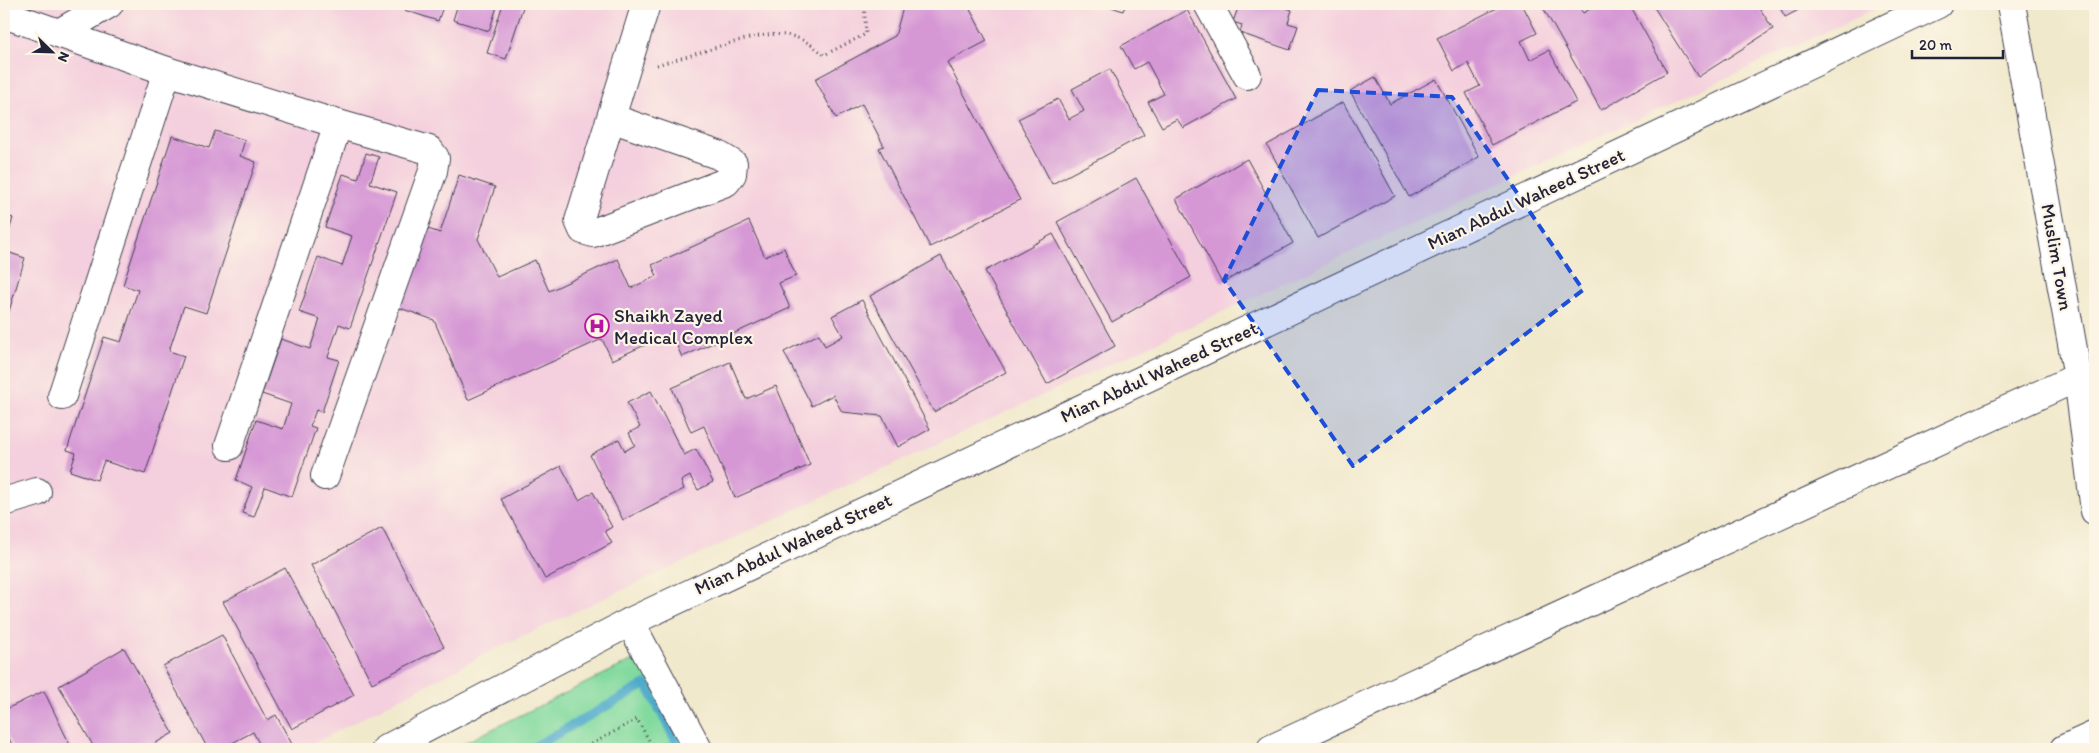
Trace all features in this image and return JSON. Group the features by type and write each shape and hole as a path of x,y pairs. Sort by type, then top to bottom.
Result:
{"street":[{"path":"60,33 110,4"},
{"path":"611,118 718,154 733,164 732,174 726,182 593,234 583,230 579,221 646,4"},
{"path":"1208,4 1247,75"},
{"name":"Mian Abdul Waheed Street","path":"386,749 630,622 1938,4"},
{"name":"Muslim Town","path":"2011,4 2078,377 2095,511"},
{"path":"4,14 167,71 429,150 434,158 433,171 324,476"},
{"path":"62,396 167,71"},
{"path":"230,446 338,124"},
{"path":"1271,749 2078,377"},
{"path":"4,502 37,492"},
{"path":"630,622 698,749"},
{"path":"2064,749 2095,735"}],"path":[{"path":"628,62 646,68 762,34 777,33 790,35 806,42 824,55 866,34 864,4"},
{"path":"583,749 637,718 654,749"}],"highlighted area":[{"path":"1318,90 1452,97 1583,290 1353,466 1224,280"}],"shaded area":[{"name":"Shaikh Zayed Medical Complex","path":"4,4 1886,4 495,649 303,749 4,749"}],"green space":[{"path":"643,655 694,749 452,749"}],"building":[{"path":"386,4 444,4 438,21"},
{"path":"458,4 498,4 489,31 453,20"},
{"path":"503,4 524,4 506,59 487,53"},
{"path":"904,4 967,4 987,41 947,62 1020,200 930,247 879,148 884,146 862,104 836,118 815,79 895,36"},
{"path":"1103,4 1126,4 1123,11"},
{"path":"1249,4 1280,4 1279,6 1292,10 1288,23 1298,26 1290,50 1240,33 1242,25 1233,22 1239,5 1247,8"},
{"path":"1505,4 1522,4 1537,33 1521,41 1530,60 1549,50 1576,102 1492,145 1466,93 1480,86 1468,63 1454,71 1437,38"},
{"path":"1541,4 1577,4 1583,13 1599,4 1629,4 1667,72 1601,110"},
{"path":"1652,4 1757,4 1773,29 1698,77"},
{"path":"1778,4 1810,4 1785,17"},
{"path":"1187,10 1236,99 1183,128 1177,119 1162,127 1148,102 1164,94 1147,62 1134,69 1121,46"},
{"path":"1110,69 1144,135 1052,184 1018,119 1058,99 1069,119 1084,111 1072,89"},
{"path":"1375,77 1390,104 1436,79 1479,157 1409,197 1350,91"},
{"path":"1343,102 1395,196 1318,238 1267,145"},
{"path":"215,131 245,140 240,156 256,162 206,313 184,306 169,351 184,356 145,474 104,461 97,480 70,471 76,453 67,450 104,337 121,342 138,290 123,285 172,136 209,148"},
{"path":"366,153 379,157 370,183 397,192 350,328 339,324 328,357 339,360 322,412 316,410 310,426 316,428 292,497 265,487 254,517 242,513 252,487 236,480 256,420 283,429 291,404 262,394 281,339 310,349 320,319 299,312 318,257 342,266 352,236 325,227 343,174 358,179"},
{"path":"1247,159 1293,243 1222,283 1176,199"},
{"path":"459,175 495,187 478,239 497,277 535,260 549,291 618,259 631,288 657,276 652,265 749,221 765,257 784,248 796,276 779,283 790,308 682,357 671,333 612,360 602,339 468,400 434,320 397,307 425,228 440,233"},
{"path":"1136,178 1191,277 1112,322 1057,222"},
{"path":"4,215 13,218 4,248"},
{"path":"1053,234 1115,346 1047,384 985,271"},
{"path":"4,251 25,258 4,328"},
{"path":"941,256 1006,372 934,412 870,296"},
{"path":"862,300 930,429 898,447 882,416 842,412 833,395 812,406 784,352 819,334 825,346 843,336 832,316"},
{"path":"730,362 746,399 776,386 810,465 735,498 704,426 691,432 672,388"},
{"path":"651,391 684,455 696,449 713,482 698,490 690,476 681,481 684,489 623,520 590,455 619,439 625,451 635,445 629,433 640,427 627,403"},
{"path":"561,466 579,500 593,492 612,527 605,531 612,543 545,579 501,499"},
{"path":"382,528 444,647 372,683 311,565"},
{"path":"285,568 354,695 292,729 223,602"},
{"path":"222,635 267,720 276,715 293,746 287,749 262,749 253,732 221,749 208,749 163,666"},
{"path":"124,648 173,733 145,749 95,749 59,686"},
{"path":"44,691 72,749 14,749 4,728 4,710"}],"waterway":[{"path":"530,749 646,684 680,749"}],"place":[{"name":"Shaikh Zayed Medical Complex","path":"597,326"}]}
